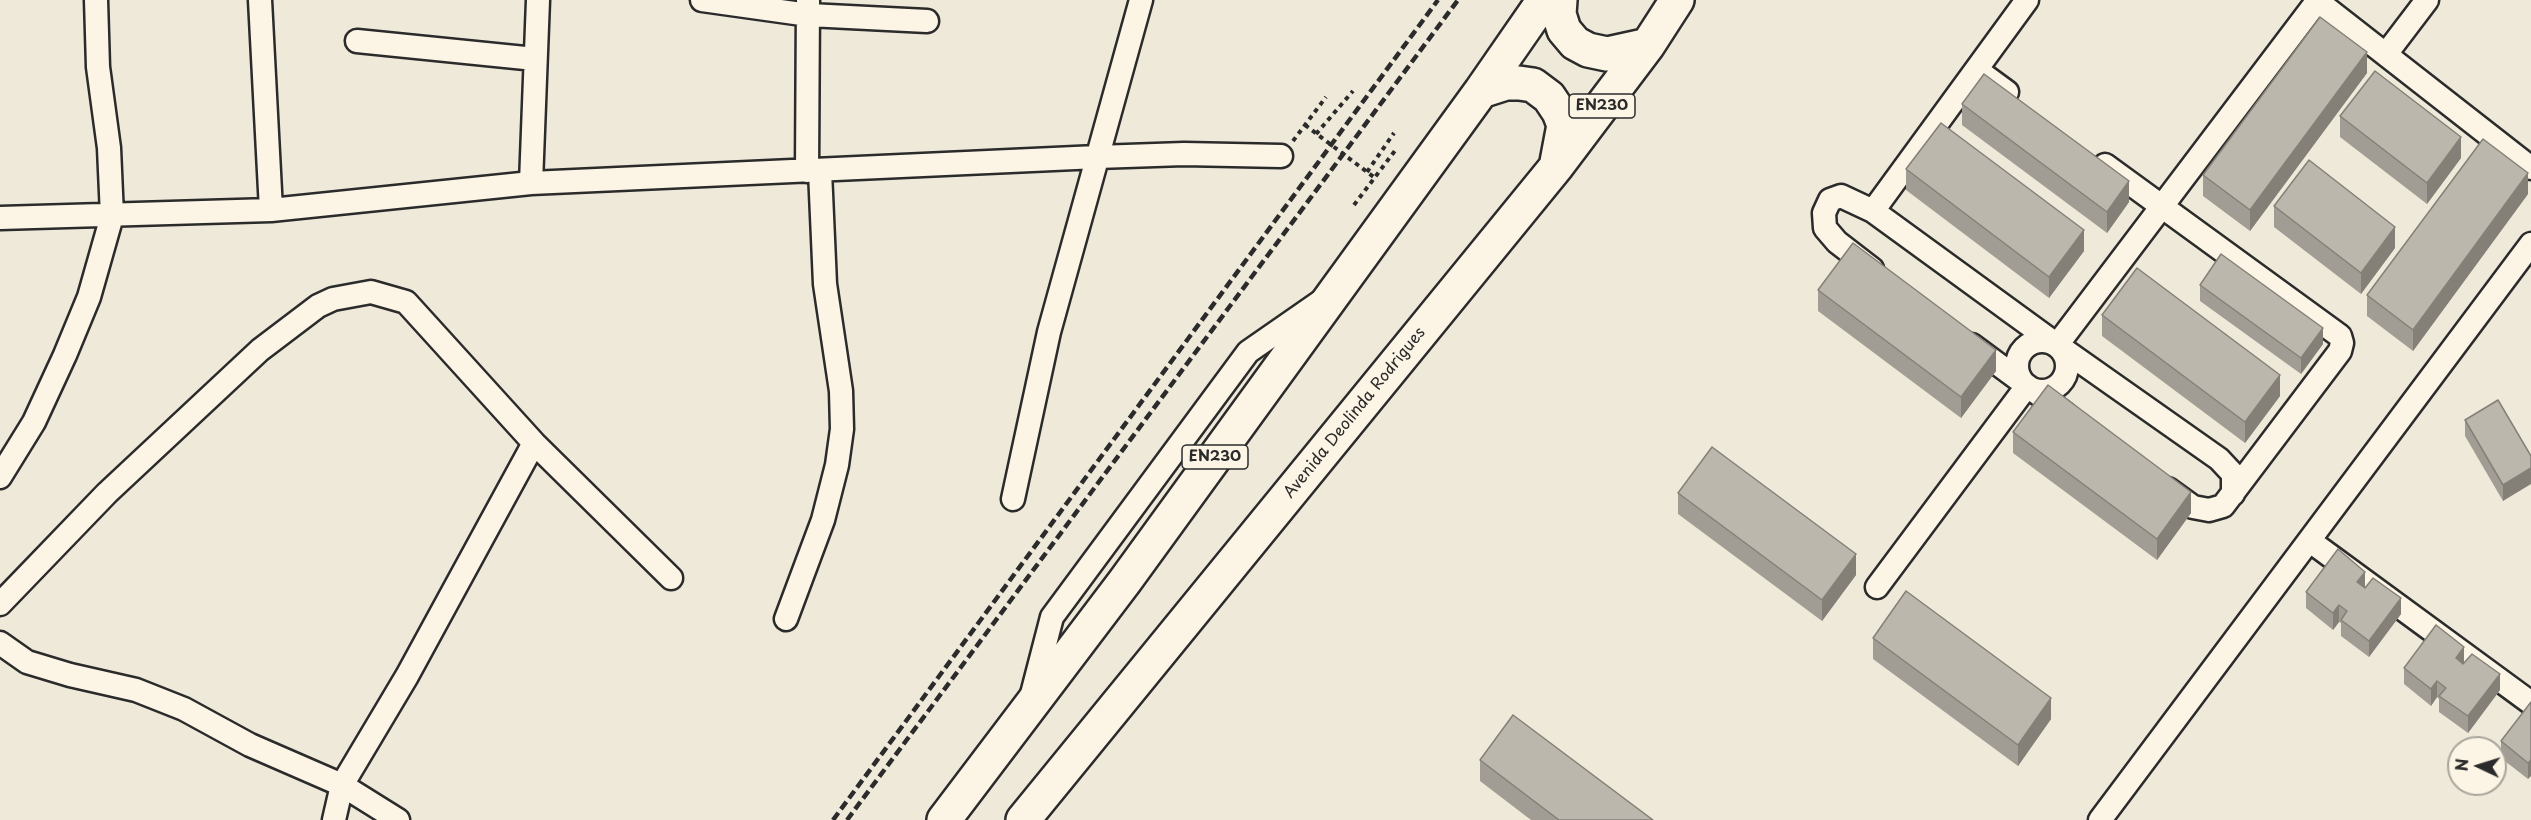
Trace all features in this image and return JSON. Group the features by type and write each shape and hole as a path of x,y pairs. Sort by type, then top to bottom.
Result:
{"highway":[{"name":"EN230","path":"944,820 1125,581 1481,91 1544,0"},
{"path":"1560,0 1559,14 1564,30 1575,43 1588,50 1607,54 1648,45"},
{"name":"Avenida Deolinda Rodrigues","path":"1023,820 1556,166 1648,45 1677,0"},
{"path":"1481,91 1519,83 1533,85 1549,97 1564,125 1556,166"}],"street":[{"path":"0,477 34,422 65,355 89,297 112,216 109,147 98,68 96,0"},
{"path":"260,0 271,210"},
{"path":"531,183 538,0"},
{"path":"702,0 808,7 927,21"},
{"path":"1013,499 1049,332 1096,157 1142,0"},
{"path":"1873,211 2026,0"},
{"path":"2057,345 2317,0 2531,168"},
{"path":"2385,54 2427,0"},
{"path":"786,619 823,519 837,465 842,429 841,391 825,284 814,171 808,7"},
{"path":"357,41 535,59"},
{"path":"1977,70 2022,104"},
{"path":"2087,152 2340,336 2340,351 2223,506 2209,510 2193,507 2147,473"},
{"path":"0,218 271,210 531,183 1096,157 1184,154 1281,156"},
{"path":"1884,278 1837,242 1824,228 1824,213 1830,200 1841,196 1873,211 2219,459 2233,474 2233,494"},
{"path":"2100,820 2531,244"},
{"path":"0,604 107,493 260,350 318,306 333,298 371,292 406,302 534,443 671,578"},
{"path":"1951,328 2082,426"},
{"path":"2039,341 2057,345 2066,356 2067,365 2063,381 2049,390 2040,391 2027,386 2020,378 2018,370 2020,355 2025,348 2039,341"},
{"path":"1877,587 2027,386"},
{"path":"334,820 342,785 407,676 534,443"},
{"path":"2310,541 2531,703"},
{"path":"0,643 27,662 70,675 136,690 184,709 250,745 342,785 398,820"}],"path":[{"path":"1316,134 1353,91"},
{"path":"1281,156 1326,97"},
{"path":"1305,125 1375,178"},
{"path":"1366,172 1394,133"},
{"path":"1354,205 1397,148"}],"building":[{"path":"2320,17 2367,52 2250,210 2203,175"},
{"path":"2375,71 2461,137 2427,183 2340,116"},
{"path":"1984,74 2129,181 2107,212 1962,104"},
{"path":"1941,123 2084,230 2049,277 1906,169"},
{"path":"2483,139 2528,173 2413,330 2367,295"},
{"path":"2309,160 2395,227 2361,273 2274,206"},
{"path":"1853,243 1996,350 1961,397 1818,290"},
{"path":"2221,254 2323,328 2301,358 2200,285"},
{"path":"2137,268 2280,375 2245,422 2102,315"},
{"path":"2048,385 2191,492 2157,539 2013,432"},
{"path":"2498,400 2531,456 2531,468 2503,485 2465,420"},
{"path":"1712,447 1856,554 1822,600 1678,493"},
{"path":"2338,549 2365,572 2357,582 2365,588 2373,578 2401,598 2369,641 2341,620 2347,611 2339,605 2333,613 2306,592"},
{"path":"1906,591 2051,698 2018,745 1873,638"},
{"path":"2436,625 2464,647 2456,658 2463,664 2472,654 2500,674 2468,716 2439,696 2446,688 2437,681 2431,689 2404,668"},
{"path":"2531,702 2531,760 2528,763 2507,746 2507,736 2505,736"},
{"path":"1513,715 1653,820 1559,820 1480,760"}],"railway":[{"path":"833,820 1438,0"},
{"path":"847,820 1458,0"}]}
